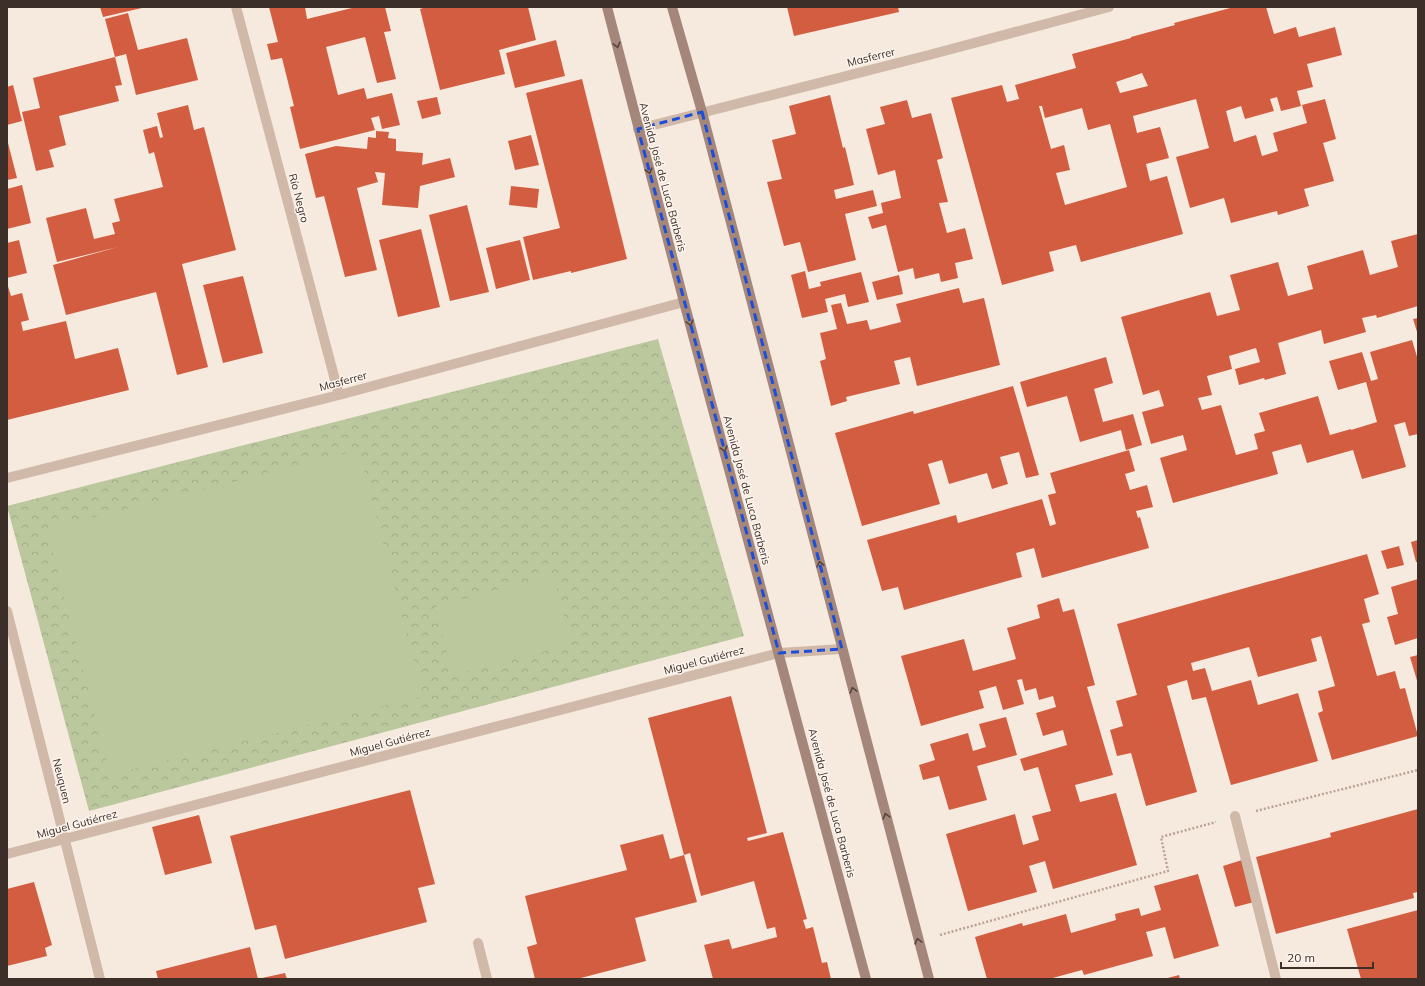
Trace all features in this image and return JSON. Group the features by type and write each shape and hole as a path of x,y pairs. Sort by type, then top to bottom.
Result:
{"main road":[{"name":"Avenida José de Luca Barberis","path":"607,7 684,302 866,979"},
{"path":"672,7 702,112 918,942 929,979"}],"street":[{"name":"Río Negro","path":"236,7 339,395"},
{"name":"Masferrer","path":"638,129 929,55 1109,7"},
{"name":"Masferrer","path":"7,478 339,395 684,302"},
{"name":"Neuquen","path":"7,611 100,979"},
{"name":"Miguel Gutiérrez","path":"7,854 779,653 842,649"},
{"path":"1235,816 1276,979"},
{"path":"478,943 487,979"}],"path":[{"path":"918,942 1168,871 1161,837 1235,816 1418,770"}],"highlighted area":[{"path":"702,112 842,649 779,653 638,129"}],"green space":[{"path":"658,339 744,636 89,811 7,506"},
{"path":"359,450 423,696 110,775 47,529"},
{"path":"553,575 572,644 453,675 435,607"}],"building":[{"path":"100,7 142,7 142,8 103,17"},
{"path":"269,7 305,7 307,19 356,7 385,7 391,31 384,32 396,79 377,83 365,37 326,47 338,95 364,88 367,99 392,93 400,125 382,129 379,116 371,118 375,130 300,149 290,107 294,106 282,58 271,60 267,44 278,42"},
{"path":"426,7 528,7 536,40 499,50 505,74 440,90 420,9"},
{"path":"787,7 898,7 899,12 794,36"},
{"path":"1234,7 1266,7 1274,34 1296,27 1299,37 1335,27 1342,55 1307,64 1313,87 1297,91 1301,106 1281,111 1277,97 1270,99 1274,111 1245,119 1241,106 1226,111 1234,142 1256,135 1262,156 1278,151 1273,133 1307,123 1302,105 1325,99 1336,139 1323,143 1334,181 1304,189 1309,206 1278,215 1277,211 1231,223 1224,198 1190,208 1176,157 1209,148 1196,99 1133,116 1137,133 1160,127 1169,158 1146,164 1150,181 1167,176 1183,234 1081,262 1076,245 1049,252 1054,271 1002,285 951,98 1002,85 1007,102 1019,99 1015,85 1076,68 1072,54 1175,25 1174,23","holes":["1142,73 1148,86 1120,93 1116,82","1039,106 1042,106 1045,118 1082,108 1088,130 1110,124 1127,187 1065,205 1056,173 1070,170 1064,145 1051,149"]},
{"path":"128,13 138,50 187,38 198,80 136,95 126,54 115,57 105,19"},
{"path":"556,40 565,76 515,88 506,53"},
{"path":"115,57 122,85 115,86 119,101 59,116 66,145 49,150 54,167 36,171 22,112 40,108 33,78"},
{"path":"582,79 627,259 571,273 571,271 533,280 523,237 560,228 526,93"},
{"path":"13,85 22,121 7,125 7,87"},
{"path":"830,95 854,185 834,190 836,199 873,190 877,206 845,214 856,260 808,272 800,242 784,246 767,182 782,179 772,140 796,134 789,106"},
{"path":"437,97 441,114 422,119 417,101"},
{"path":"907,100 912,118 931,113 943,158 937,160 948,202 939,203 947,233 965,228 973,259 955,263 958,278 941,282 939,273 915,279 913,268 898,272 886,225 872,229 868,217 883,213 881,203 901,198 895,170 878,175 866,129 885,124 880,107"},
{"path":"188,105 194,130 204,127 236,250 182,264 208,367 177,375 156,292 66,315 53,265 118,247 57,262 46,218 86,208 94,239 115,234 112,223 120,221 114,199 163,187 154,152 149,154 143,130 157,126 160,138 163,137 157,113"},
{"path":"376,131 389,132 388,138 396,139 396,151 423,153 422,165 450,158 455,177 420,186 418,208 382,205 385,173 375,172 378,182 357,188 377,270 345,277 324,196 316,198 305,154 336,146 367,149 368,137 376,138"},
{"path":"531,135 539,165 515,170 508,141"},
{"path":"7,139 17,178 7,180"},
{"path":"22,185 31,223 7,229 7,189"},
{"path":"511,186 539,189 537,208 509,205"},
{"path":"467,205 489,292 450,301 429,215"},
{"path":"421,229 440,307 398,317 379,240"},
{"path":"1418,234 1418,306 1377,318 1376,315 1362,318 1366,332 1324,344 1321,330 1278,343 1286,374 1265,380 1264,378 1239,385 1235,369 1260,362 1256,348 1229,356 1232,369 1207,376 1212,395 1198,398 1202,410 1221,405 1236,455 1258,449 1254,434 1265,431 1259,413 1318,396 1330,435 1351,430 1377,422 1366,382 1338,390 1329,361 1362,352 1371,381 1378,379 1370,352 1412,340 1418,360 1418,434 1409,436 1405,422 1394,425 1406,467 1362,479 1353,450 1307,463 1301,444 1272,452 1278,474 1173,503 1160,458 1187,450 1183,435 1151,444 1142,412 1164,406 1159,390 1143,395 1121,317 1210,292 1217,316 1240,310 1230,275 1278,262 1288,296 1313,289 1307,266 1363,250 1370,275 1398,267 1391,241"},
{"path":"19,240 27,273 7,278 7,243"},
{"path":"520,240 530,280 496,289 486,248"},
{"path":"805,271 809,289 821,286 820,282 861,272 869,302 848,307 845,294 825,299 828,312 802,318 791,275"},
{"path":"899,275 903,294 877,300 872,282"},
{"path":"243,276 263,353 223,363 203,285"},
{"path":"7,283 11,296 22,293 29,320 21,322 23,331 66,321 75,359 118,348 129,390 7,420"},
{"path":"959,288 963,303 984,298 1000,365 917,386 910,357 894,361 900,384 846,397 847,401 831,406 820,361 826,359 820,333 837,329 831,305 841,303 847,324 867,320 870,330 901,322 896,304"},
{"path":"1418,318 1418,335 1413,319"},
{"path":"1106,357 1113,383 1094,389 1103,422 1133,414 1142,445 1126,450 1121,430 1080,442 1067,396 1027,407 1020,382"},
{"path":"1013,386 1039,475 1026,478 1019,452 1000,457 1008,484 992,489 987,473 949,484 942,460 928,464 940,504 862,526 835,433 913,411 914,414"},
{"path":"1129,450 1135,471 1125,474 1130,490 1147,485 1153,507 1136,511 1138,518 1140,517 1149,548 1042,578 1034,548 1016,553 1022,577 904,610 898,587 882,591 867,540 956,515 958,523 1042,499 1050,526 1056,524 1048,495 1056,493 1050,473"},
{"path":"1418,540 1418,562 1416,562 1411,542"},
{"path":"1399,546 1404,565 1387,569 1381,551"},
{"path":"1367,554 1379,594 1364,599 1370,622 1362,624 1377,676 1395,671 1400,689 1405,688 1418,736 1332,760 1318,713 1323,711 1318,691 1335,686 1321,636 1311,639 1317,661 1258,677 1249,647 1191,663 1193,671 1205,668 1212,691 1251,680 1258,705 1298,693 1318,761 1231,785 1206,697 1192,700 1187,680 1167,686 1197,792 1146,806 1131,753 1117,756 1110,730 1123,726 1116,701 1137,695 1117,624"},
{"path":"1418,579 1418,638 1395,645 1387,617 1398,614 1391,587"},
{"path":"1059,598 1063,612 1074,609 1095,685 1087,687 1113,775 1075,785 1080,802 1116,793 1137,865 1053,889 1045,861 1029,866 1037,892 968,911 946,834 1015,814 1023,845 1039,840 1032,816 1051,811 1038,767 1024,771 1020,759 1067,745 1063,730 1043,736 1036,713 1056,707 1053,696 1039,700 1036,688 1025,691 1022,679 1017,680 1024,704 1003,710 996,686 979,691 984,708 921,726 901,656 964,639 973,671 1016,659 1007,628 1040,618 1037,605"},
{"path":"1418,655 1418,684 1410,657"},
{"path":"731,696 767,833 747,838 748,841 783,832 807,919 803,920 806,929 813,927 822,963 827,962 831,979 713,979 704,945 729,939 732,949 777,937 775,927 767,929 754,881 701,896 690,853 684,855 648,718"},
{"path":"1006,717 1017,755 977,766 987,800 949,810 939,776 923,780 919,765 935,760 930,744 968,733 973,751 986,747 979,724"},
{"path":"410,790 435,884 418,888 427,922 285,959 276,925 255,930 230,836"},
{"path":"1418,809 1418,892 1413,893 1414,898 1276,934 1256,857 1331,837 1330,833"},
{"path":"199,815 212,863 165,875 152,827"},
{"path":"663,834 670,859 684,855 697,902 635,918 646,961 577,979 535,979 527,947 537,944 525,896 627,870 620,845"},
{"path":"1242,860 1254,902 1235,907 1223,866"},
{"path":"1198,874 1219,946 1174,959 1165,927 1146,932 1153,956 1084,975 1082,970 1049,979 987,979 975,937 1022,923 1023,926 1066,914 1071,933 1116,920 1115,914 1139,908 1141,916 1161,910 1154,886"},
{"path":"34,882 52,945 45,948 47,956 7,966 7,889"},
{"path":"1418,910 1418,979 1361,979 1347,929"},
{"path":"250,947 258,979 158,979 156,971"},
{"path":"285,973 287,979 262,979 262,978"},
{"path":"1179,975 1180,979 1164,979"}]}
